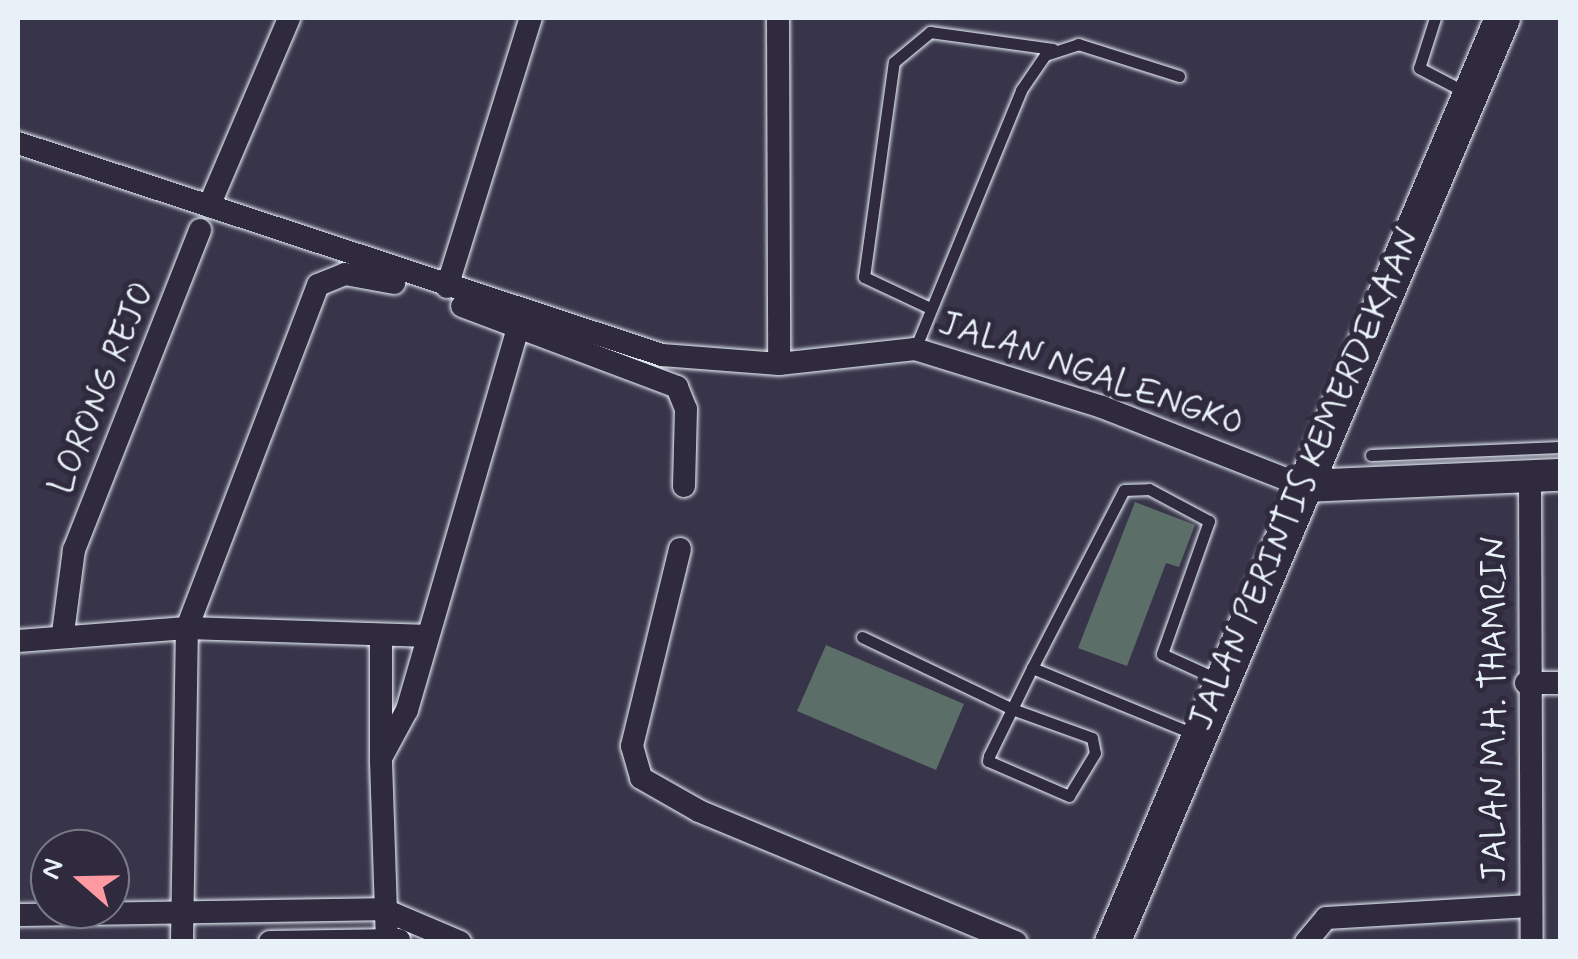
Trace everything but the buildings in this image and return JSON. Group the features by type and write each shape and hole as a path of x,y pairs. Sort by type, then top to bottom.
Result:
{"main road":[{"name":"JALAN PERINTIS KEMERDEKAAN","path":"1112,942 1502,18"},
{"path":"1304,486 1545,475"}],"street":[{"path":"209,206 290,18"},
{"path":"447,287 531,18"},
{"path":"778,18 778,364"},
{"name":"JALAN NGALENGKO","path":"18,143 662,355 778,364 915,349 1102,407 1304,486"},
{"name":"LORONG REJO","path":"63,632 74,550 200,230"},
{"path":"182,942 188,628 321,281 381,279 517,332 677,387 686,409 684,486"},
{"path":"381,758 407,710 422,636 517,332"},
{"name":"JALAN M.H. THAMRIN","path":"1532,942 1526,683 1545,475"},
{"path":"680,549 632,746 641,778 699,811 1016,942"},
{"path":"18,640 63,632 188,628 381,640 422,636"},
{"path":"270,942 392,940 382,910 381,640"},
{"path":"1526,683 1560,684"},
{"path":"1306,942 1326,918 1530,906"},
{"path":"18,916 382,910 460,942"}],"lane":[{"path":"1435,18 1419,68 1467,94"},
{"path":"930,308 864,277 894,62 930,32 1053,50 1078,44 1179,76"},
{"path":"915,349 1022,90 1053,50"},
{"path":"1371,454 1560,447"},
{"path":"862,637 1012,708 1092,738 1074,794 990,764 1012,708 1111,506 1138,488 1209,521 1162,652 1175,667 1220,680"},
{"path":"1032,668 1198,735"}],"green space":[{"path":"1135,502 1195,525 1179,567 1166,563 1127,666 1078,648"},
{"path":"826,645 964,704 936,770 797,711"}]}
